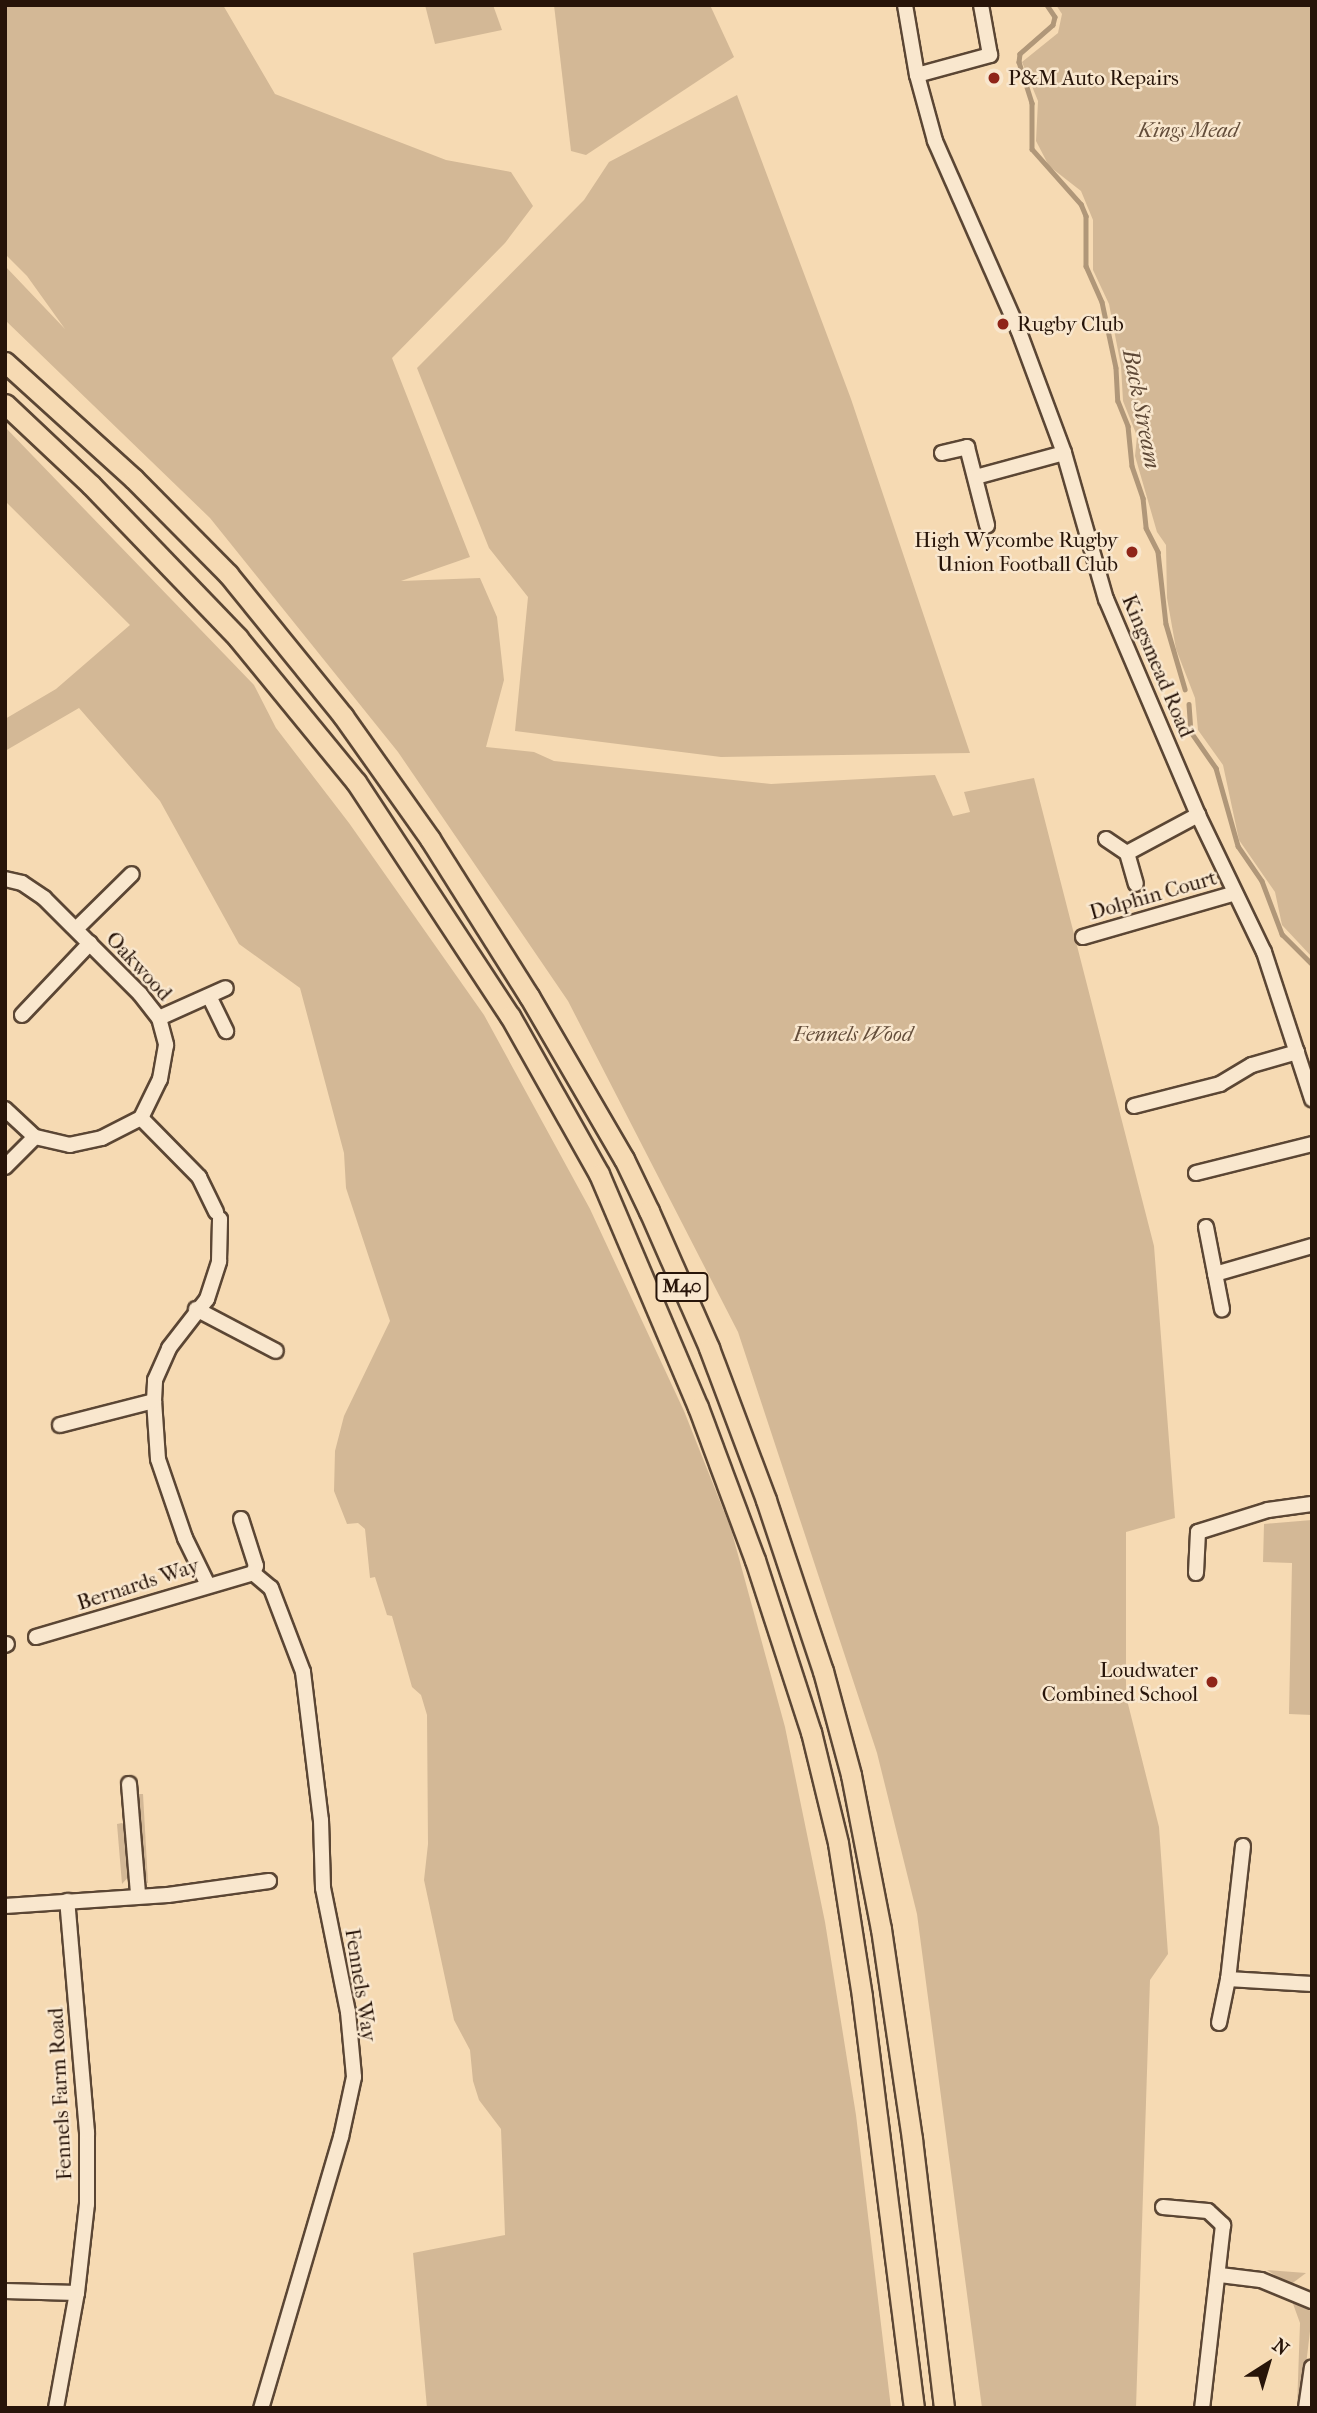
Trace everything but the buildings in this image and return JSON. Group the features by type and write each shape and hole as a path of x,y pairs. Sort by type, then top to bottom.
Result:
{"highway":[{"name":"M40","path":"5,362 134,479 228,574 343,716 430,839 529,996 624,1159 649,1211 709,1348 766,1500 823,1671 851,1775 881,1929 908,2113 944,2408"},
{"name":"M40","path":"5,404 91,485 238,638 356,782 510,1016 599,1174 698,1407 755,1560 811,1732 838,1843 862,1997 914,2408"}],"street":[{"name":"Kingsmead Road","path":"905,5 917,75 936,141 1018,329 1064,453 1106,599 1198,815 1264,951 1312,1099"},
{"path":"917,75 990,55 981,5"},
{"path":"942,453 967,447 987,525"},
{"path":"976,477 1064,453"},
{"path":"1127,853 1198,815"},
{"path":"1106,839 1127,853 1136,884"},
{"path":"76,929 132,874"},
{"name":"Oakwood","path":"5,879 22,883 44,898 159,1018 165,1063 141,1118"},
{"name":"Dolphin Court","path":"1083,937 1235,893"},
{"path":"22,1014 90,943"},
{"path":"159,1018 209,999 226,988"},
{"path":"209,999 226,1031"},
{"path":"1135,1106 1220,1084 1252,1065 1297,1052"},
{"path":"5,1109 35,1137 69,1145 102,1138 141,1118 199,1177 218,1216 219,1261 207,1298 196,1309 169,1348 155,1380 154,1401 158,1458 186,1538 207,1583"},
{"path":"5,1167 35,1137"},
{"path":"1196,1173 1312,1144"},
{"path":"1206,1227 1222,1309"},
{"path":"1215,1274 1312,1246"},
{"path":"196,1309 276,1351"},
{"path":"60,1425 154,1401"},
{"path":"1196,1573 1198,1532 1268,1510 1312,1504"},
{"path":"241,1519 256,1566 253,1573"},
{"name":"Bernards Way","path":"36,1637 207,1583 253,1573"},
{"name":"Fennels Way","path":"253,1573 271,1588 303,1672 321,1820 323,1888 348,2012 354,2077 341,2137 261,2408"},
{"path":"129,1784 138,1894"},
{"path":"1219,2023 1228,1979 1243,1846"},
{"path":"5,1906 138,1894 167,1895 269,1881"},
{"name":"Fennels Farm Road","path":"56,2408 77,2293 87,2204 87,2132 67,1901"},
{"path":"1228,1979 1312,1984"},
{"path":"1163,2207 1208,2211 1223,2225 1220,2275 1202,2408"},
{"path":"1220,2275 1261,2280 1312,2301"},
{"path":"5,2291 77,2293"},
{"path":"1308,2407 1312,2367"}],"green space":[{"name":"Fennels Wood","path":"5,5 223,5 275,94 446,160 511,172 533,206 505,243 392,358 470,557 401,581 480,578 497,617 504,680 486,747 534,752 554,761 771,784 935,775 953,816 970,812 964,792 1034,778 1154,1246 1175,1518 1126,1532 1126,1696 1159,1827 1168,1954 1150,1980 1136,2408 982,2408 917,1914 877,1753 738,1332 568,1001 398,752 210,518 5,320 5,266 65,329 27,276 5,254"},
{"path":"425,5 493,5 502,30 435,44"},
{"path":"554,5 710,5 734,57 586,155 571,151"},
{"name":"Kings Mead","path":"1056,5 1312,5 1312,957 1282,925 1275,892 1239,840 1223,765 1198,730 1195,698 1176,649 1167,598 1166,545 1157,532 1135,456 1137,436 1123,401 1121,366 1109,304 1093,270 1093,220 1081,191 1049,166 1036,141 1038,101 1022,62 1058,33 1062,14"},
{"path":"737,95 851,399 970,753 721,757 515,731 528,597 489,548 417,368 584,200 609,162"},
{"path":"5,427 254,685 276,728 349,823 484,1015 590,1209 684,1411 731,1529 785,1727 825,1922 856,2115 891,2408 427,2408 413,2253 505,2235 501,2129 479,2100 473,2081 470,2050 454,2020 424,1880 428,1844 427,1715 421,1695 412,1687 392,1616 387,1615 375,1577 370,1578 365,1529 358,1523 347,1524 334,1491 335,1451 344,1416 390,1321 346,1188 344,1153 300,988 239,944 160,801 79,708 5,751 5,719 56,689 130,625 5,501"},
{"path":"1312,1520 1312,1715 1289,1714 1292,1563 1263,1562 1264,1524"},
{"path":"138,1794 143,1794 148,1883 141,1882 134,1808"},
{"path":"117,1824 126,1826 130,1875 122,1884"},
{"path":"1267,2270 1306,2273 1290,2285"},
{"path":"1292,2301 1308,2307 1312,2314 1301,2408 1297,2408 1300,2323"}],"waterway":[{"name":"Back Stream","path":"1047,5 1055,17 1053,25 1020,54 1019,62 1032,103 1032,149 1081,204 1086,216 1086,266 1102,302 1116,368 1118,401 1128,426 1132,466 1143,498 1146,528 1158,552 1166,624 1185,689"},
{"name":"Back Stream","path":"1189,704 1191,732 1216,768 1238,846 1262,881 1282,934 1312,964"}],"place":[{"name":"P&M Auto Repairs","path":"994,78"},
{"name":"Rugby Club","path":"1003,324"},
{"name":"High Wycombe Rugby Union Football Club","path":"1132,552"},
{"name":"Loudwater Combined School","path":"1212,1682"}]}
